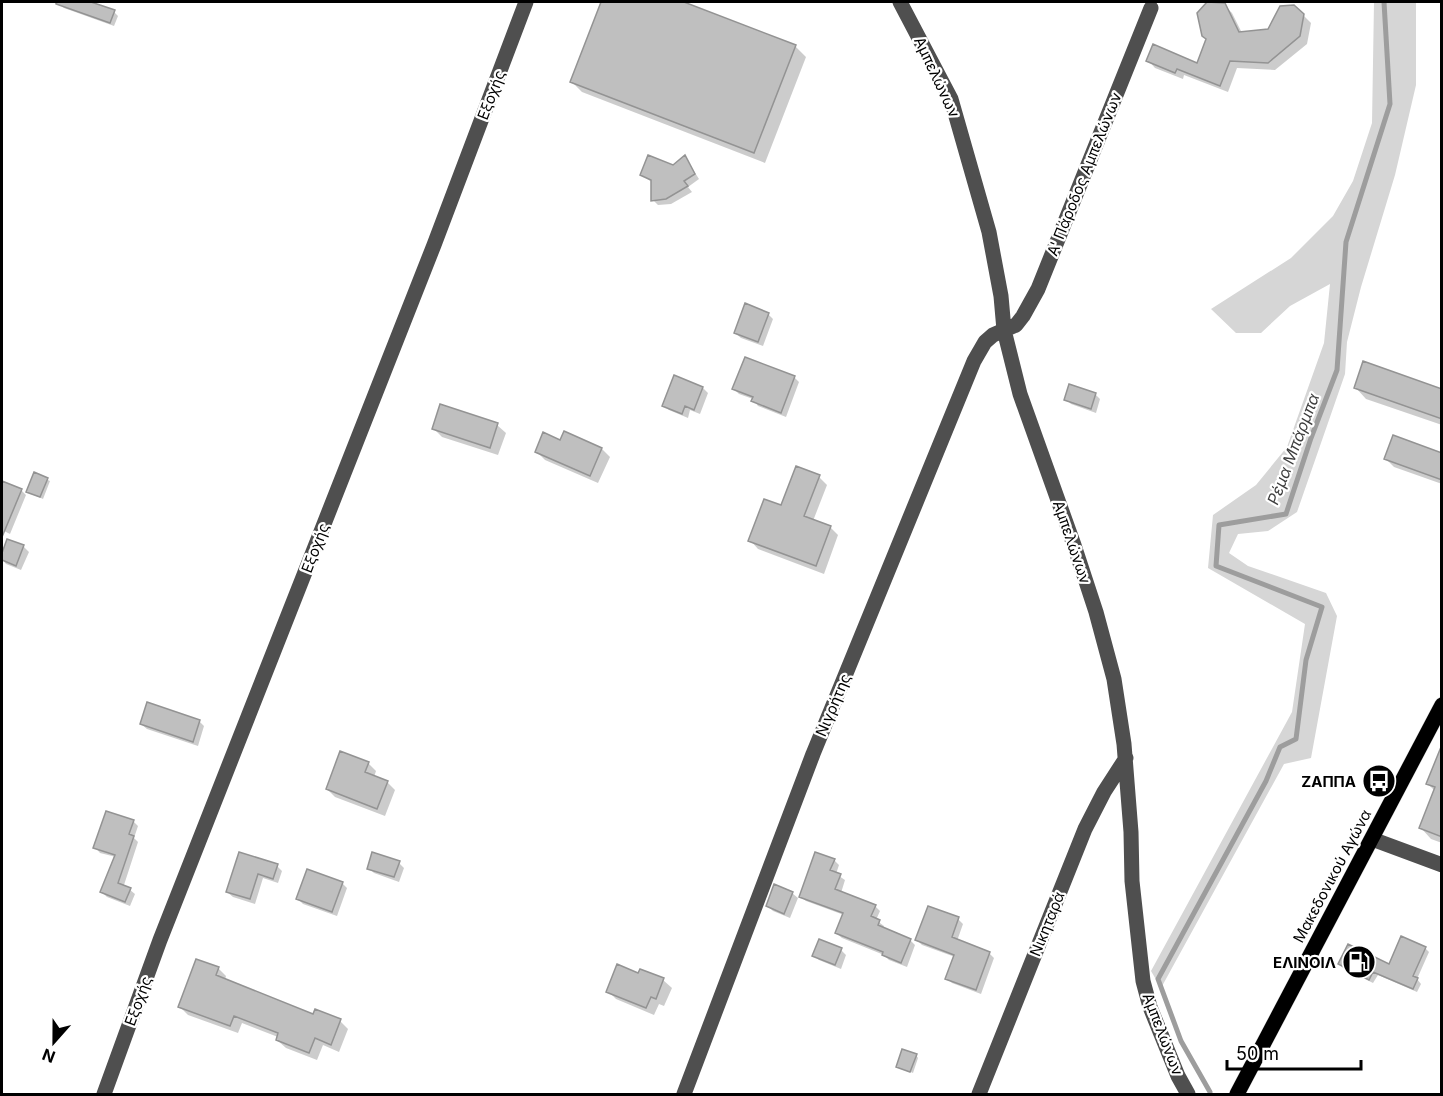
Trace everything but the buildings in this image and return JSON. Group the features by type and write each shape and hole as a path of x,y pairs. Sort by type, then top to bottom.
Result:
{"main road":[{"name":"Μακεδονικού Αγώνα","path":"1237,1095 1439,715"}],"street":[{"name":"Εξοχής","path":"104,1095 160,940 429,256 526,2"},
{"name":"Αμπελώνων","path":"900,2 946,88 954,109 989,232 1001,296 1004,330 1020,394 1096,612 1114,679 1126,758 1133,891 1143,981 1150,1007 1178,1077 1188,1095"},
{"name":"Α' Πάροδος Αμπελώνων","path":"1004,330 1016,325 1038,289 1151,8"},
{"name":"Νιγρήτης","path":"684,1095 813,754 974,361 985,342 1004,330"},
{"name":"Νικηταρά","path":"979,1095 1085,829 1104,792 1126,758"},
{"path":"1372,839 1442,865"}],"shaded area":[{"path":"1374,2 1416,2 1416,85 1395,175 1347,342 1345,374 1297,512 1268,531 1238,534 1229,553 1248,566 1326,593 1337,616 1311,758 1284,764 1161,988 1151,971 1292,712 1305,624 1208,568 1213,515 1256,485 1287,447 1324,343 1330,284 1290,306 1261,333 1236,333 1211,309 1291,258 1333,216 1353,181 1372,123"}],"waterway":[{"name":"Ρέμα Μπάρμπα","path":"1210,1092 1181,1041 1158,979 1266,781 1280,747 1296,739 1306,660 1322,607 1216,566 1219,525 1286,514 1311,438 1337,370 1346,242 1390,104 1384,2"}],"place":[{"name":"ΖΑΠΠΑ","path":"1379,781"},
{"name":"ΕΛΙΝΟΙΛ","path":"1359,962"}]}
